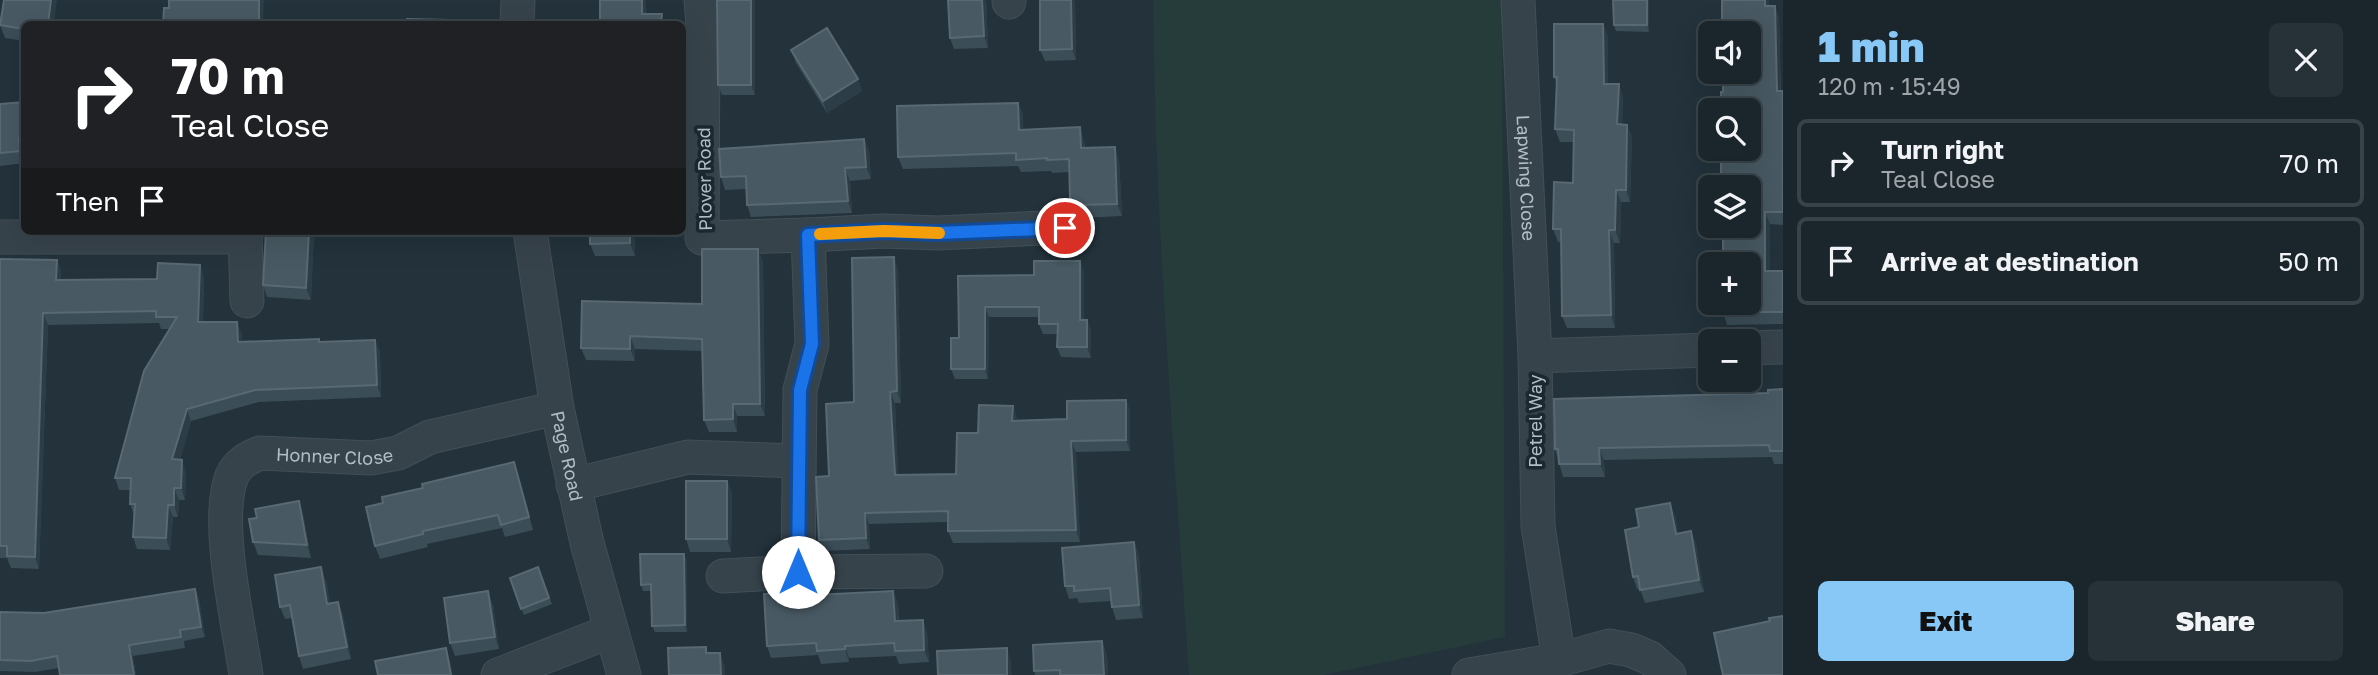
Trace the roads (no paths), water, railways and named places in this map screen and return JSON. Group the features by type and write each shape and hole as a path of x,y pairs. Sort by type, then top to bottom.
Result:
{"street":[{"path":"517,21 518,0"},
{"name":"Plover Road","path":"701,0 702,238 808,235"},
{"name":"Lapwing Close","path":"1518,0 1535,356"},
{"path":"798,572 797,461 800,390 812,344 808,235 1065,228"},
{"path":"0,237 163,235"},
{"path":"245,235 247,301"},
{"name":"Page Road","path":"531,235 557,408 573,485 624,675"},
{"path":"1761,348 1783,347"},
{"name":"Petrel Way","path":"1559,660 1538,526 1535,356 1698,350"},
{"name":"Honner Close","path":"246,675 230,574 226,519 226,496 233,474 245,459 260,453 371,458 385,456 398,453 430,437 557,408"},
{"path":"573,485 688,457 797,461"},
{"path":"723,576 798,572 926,571"},
{"path":"498,675 611,631"},
{"path":"1469,675 1559,660 1609,646 1631,650 1650,658 1669,675"}]}
